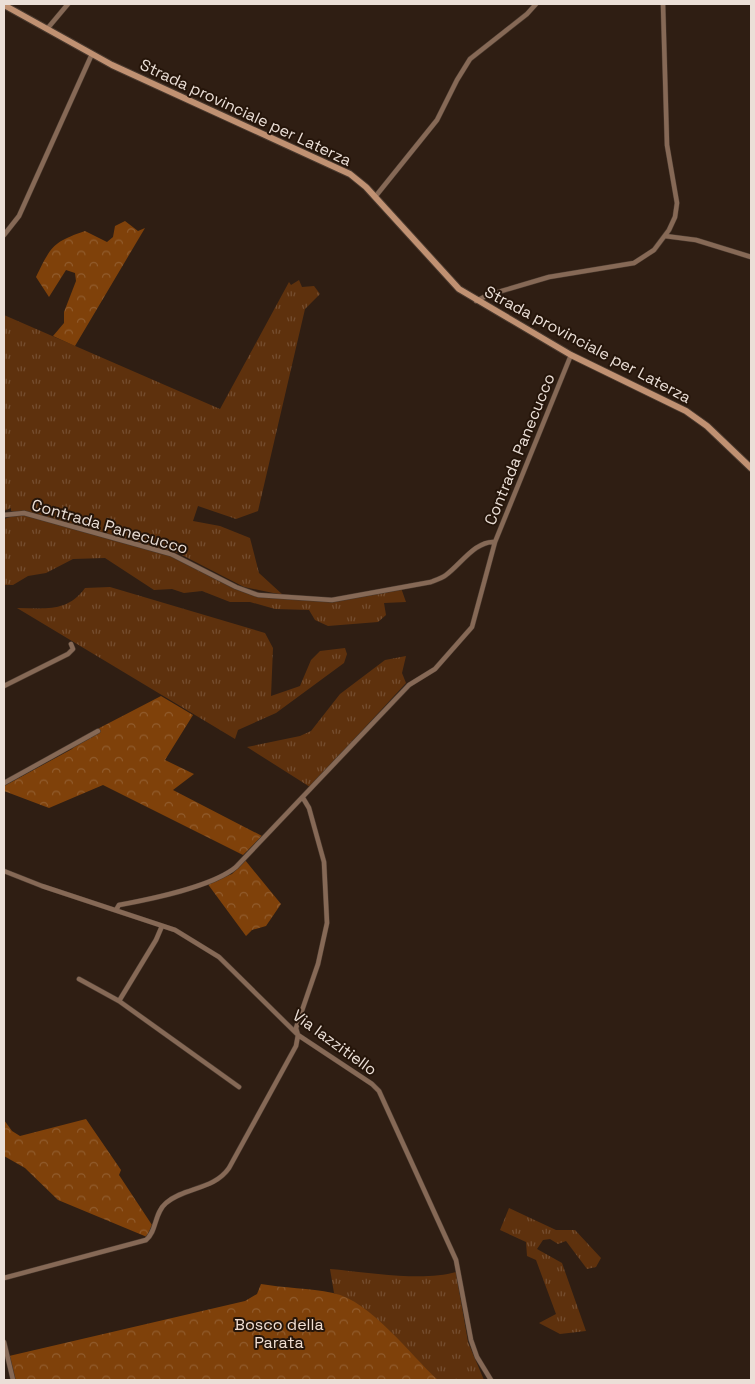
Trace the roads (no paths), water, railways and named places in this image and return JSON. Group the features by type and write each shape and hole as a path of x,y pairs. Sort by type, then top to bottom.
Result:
{"main road":[{"name":"Strada provinciale per Laterza","path":"4,5 92,54 356,178 445,277 476,301 571,355 686,411 706,426 751,468"}],"street":[{"path":"47,29 68,4"},
{"path":"375,197 437,120 456,80 470,59 527,14 536,4"},
{"path":"476,301 488,294 549,277 634,263 649,254 665,236 672,224 676,203 666,138 664,4"},
{"path":"4,235 19,216 92,54"},
{"path":"665,236 696,240 751,257"},
{"name":"Contrada Panecucco","path":"4,515 24,513 159,550 183,559 236,587 273,597 332,600 420,585 446,575 476,549 490,541 495,542 571,355"},
{"path":"116,910 119,905 208,882 229,873 303,798 409,685 436,668 466,635 472,626 495,542"},
{"path":"4,686 68,654 73,649 71,644"},
{"path":"4,783 98,732"},
{"path":"4,1278 149,1238 165,1204 209,1185 225,1175 287,1066 296,1046 298,1035 296,1028 318,964 327,923 324,862 315,825 303,798"},
{"name":"Via Iazzitiello","path":"4,871 42,886 162,926 190,938 218,957 298,1035 372,1084 384,1100 399,1139 422,1184 456,1260 471,1340 477,1357 491,1380"},
{"path":"119,1001 156,940 162,926"},
{"path":"79,979 119,1001 239,1087"},
{"path":"4,1342 13,1380"}],"park label":[{"name":"Bosco della Parata","path":"279,1333"}]}
